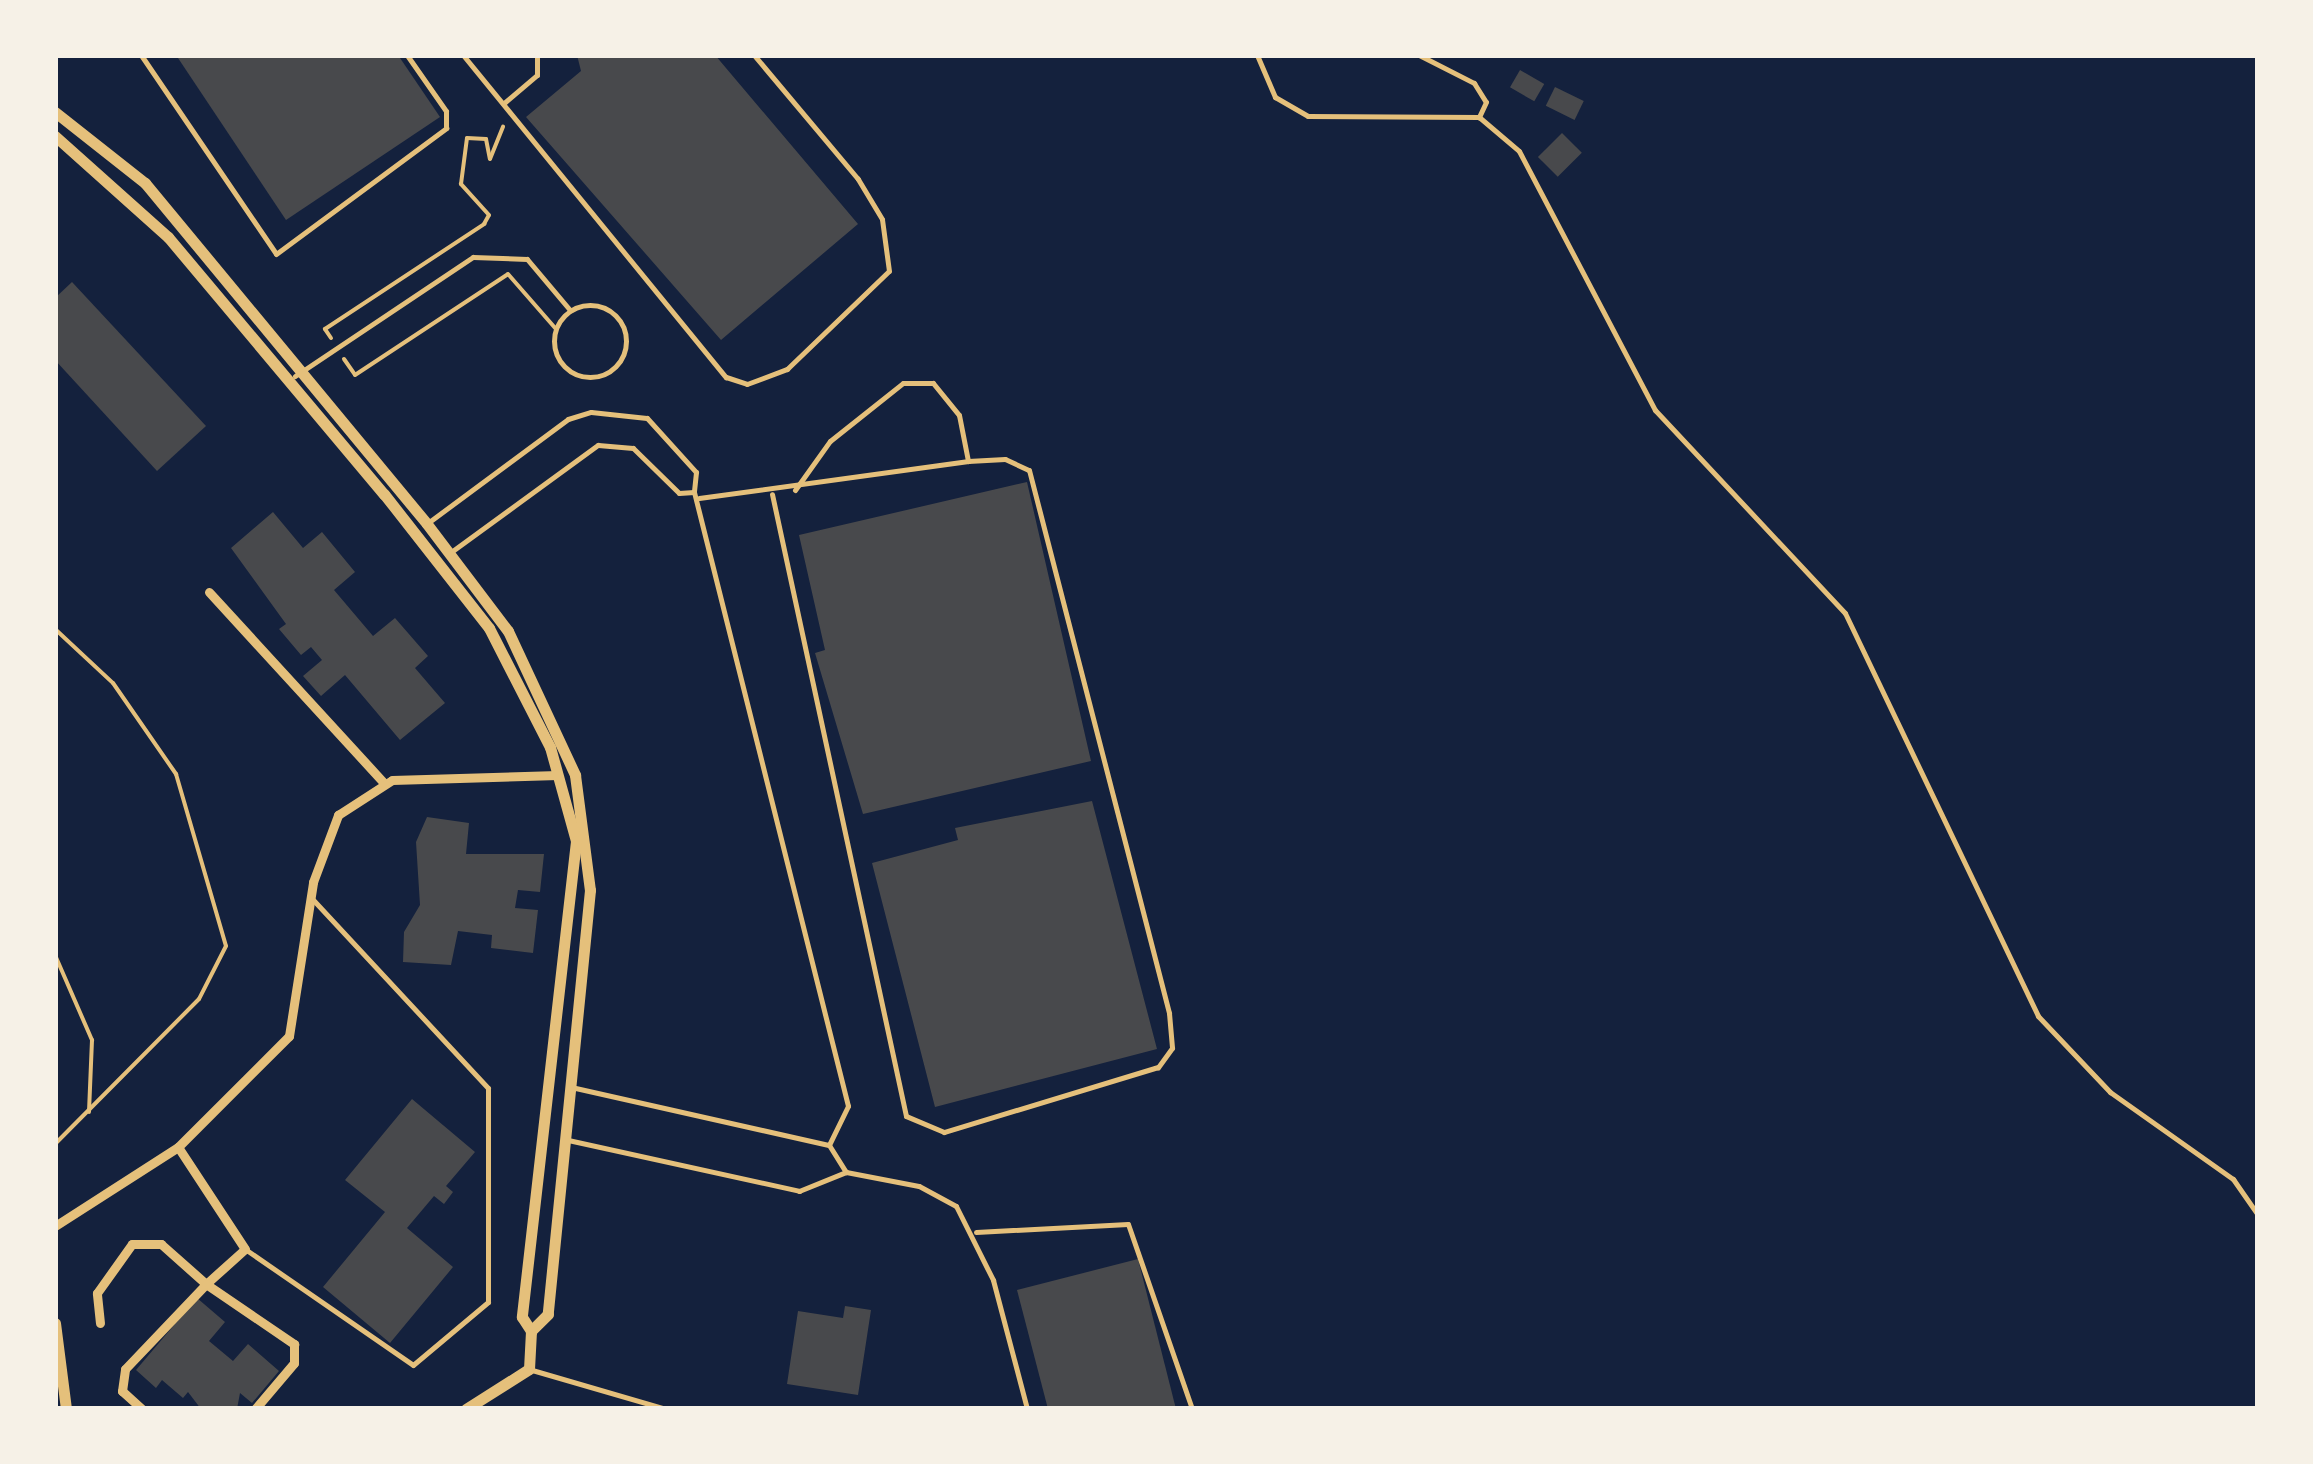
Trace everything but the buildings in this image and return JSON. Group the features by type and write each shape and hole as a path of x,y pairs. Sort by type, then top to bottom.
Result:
{"street":[{"path":"55,112 144,183 295,376 426,524 508,631 555,722 589,832 548,1314 531,1331"},
{"path":"55,136 168,236 384,494 489,628 558,775 576,841 522,1317 531,1331 529,1369 466,1409"},
{"path":"210,592 385,784"},
{"path":"55,1226 178,1147 289,1036 311,898 338,816 385,784 558,775"},
{"path":"142,1409 122,1391 125,1368 245,1249 178,1147"},
{"path":"100,1323 96,1293 132,1244 161,1244 206,1284 294,1344 294,1363 254,1409"},
{"path":"55,1322 66,1409"}],"lane":[{"path":"141,55 276,254 446,128 446,111 408,55"},
{"path":"464,55 726,377 767,382 855,311 889,271 874,206 796,96 754,55"},
{"path":"504,104 537,75 537,55"},
{"path":"1257,55 1275,96 1308,116 1479,117 1519,151 1655,410 1845,613 2038,1016 2110,1092 2233,1179 2258,1214"},
{"path":"1419,55 1474,83 1486,102 1479,117"},
{"path":"295,376 473,257 527,259 570,310"},
{"path":"603,307 620,322 626,344 606,372 583,376 562,364 554,341 570,310 603,307"},
{"path":"795,490 830,442 904,383 933,383 959,415 968,461"},
{"path":"426,524 568,419 591,412 647,418 696,472 696,495 848,1106 829,1145"},
{"path":"449,554 598,445 634,448 679,493 696,495 772,494 968,461 1004,459 1029,470 1172,1048 1158,1067 944,1132 906,1116 772,494"},
{"path":"245,1249 413,1365 488,1302 488,1088 311,898"},
{"path":"569,1087 829,1145 846,1172"},
{"path":"562,1139 799,1191 846,1172 919,1186 956,1206 976,1232 1027,1409"},
{"path":"976,1232 1128,1224 1192,1409"},
{"path":"529,1369 666,1409"}],"path":[{"path":"484,224 489,215 461,184 467,138 486,139 490,159 514,116"},
{"path":"55,629 113,683 176,774 226,946 199,999 55,1144"},
{"path":"55,955 92,1040 90,1112"}]}
